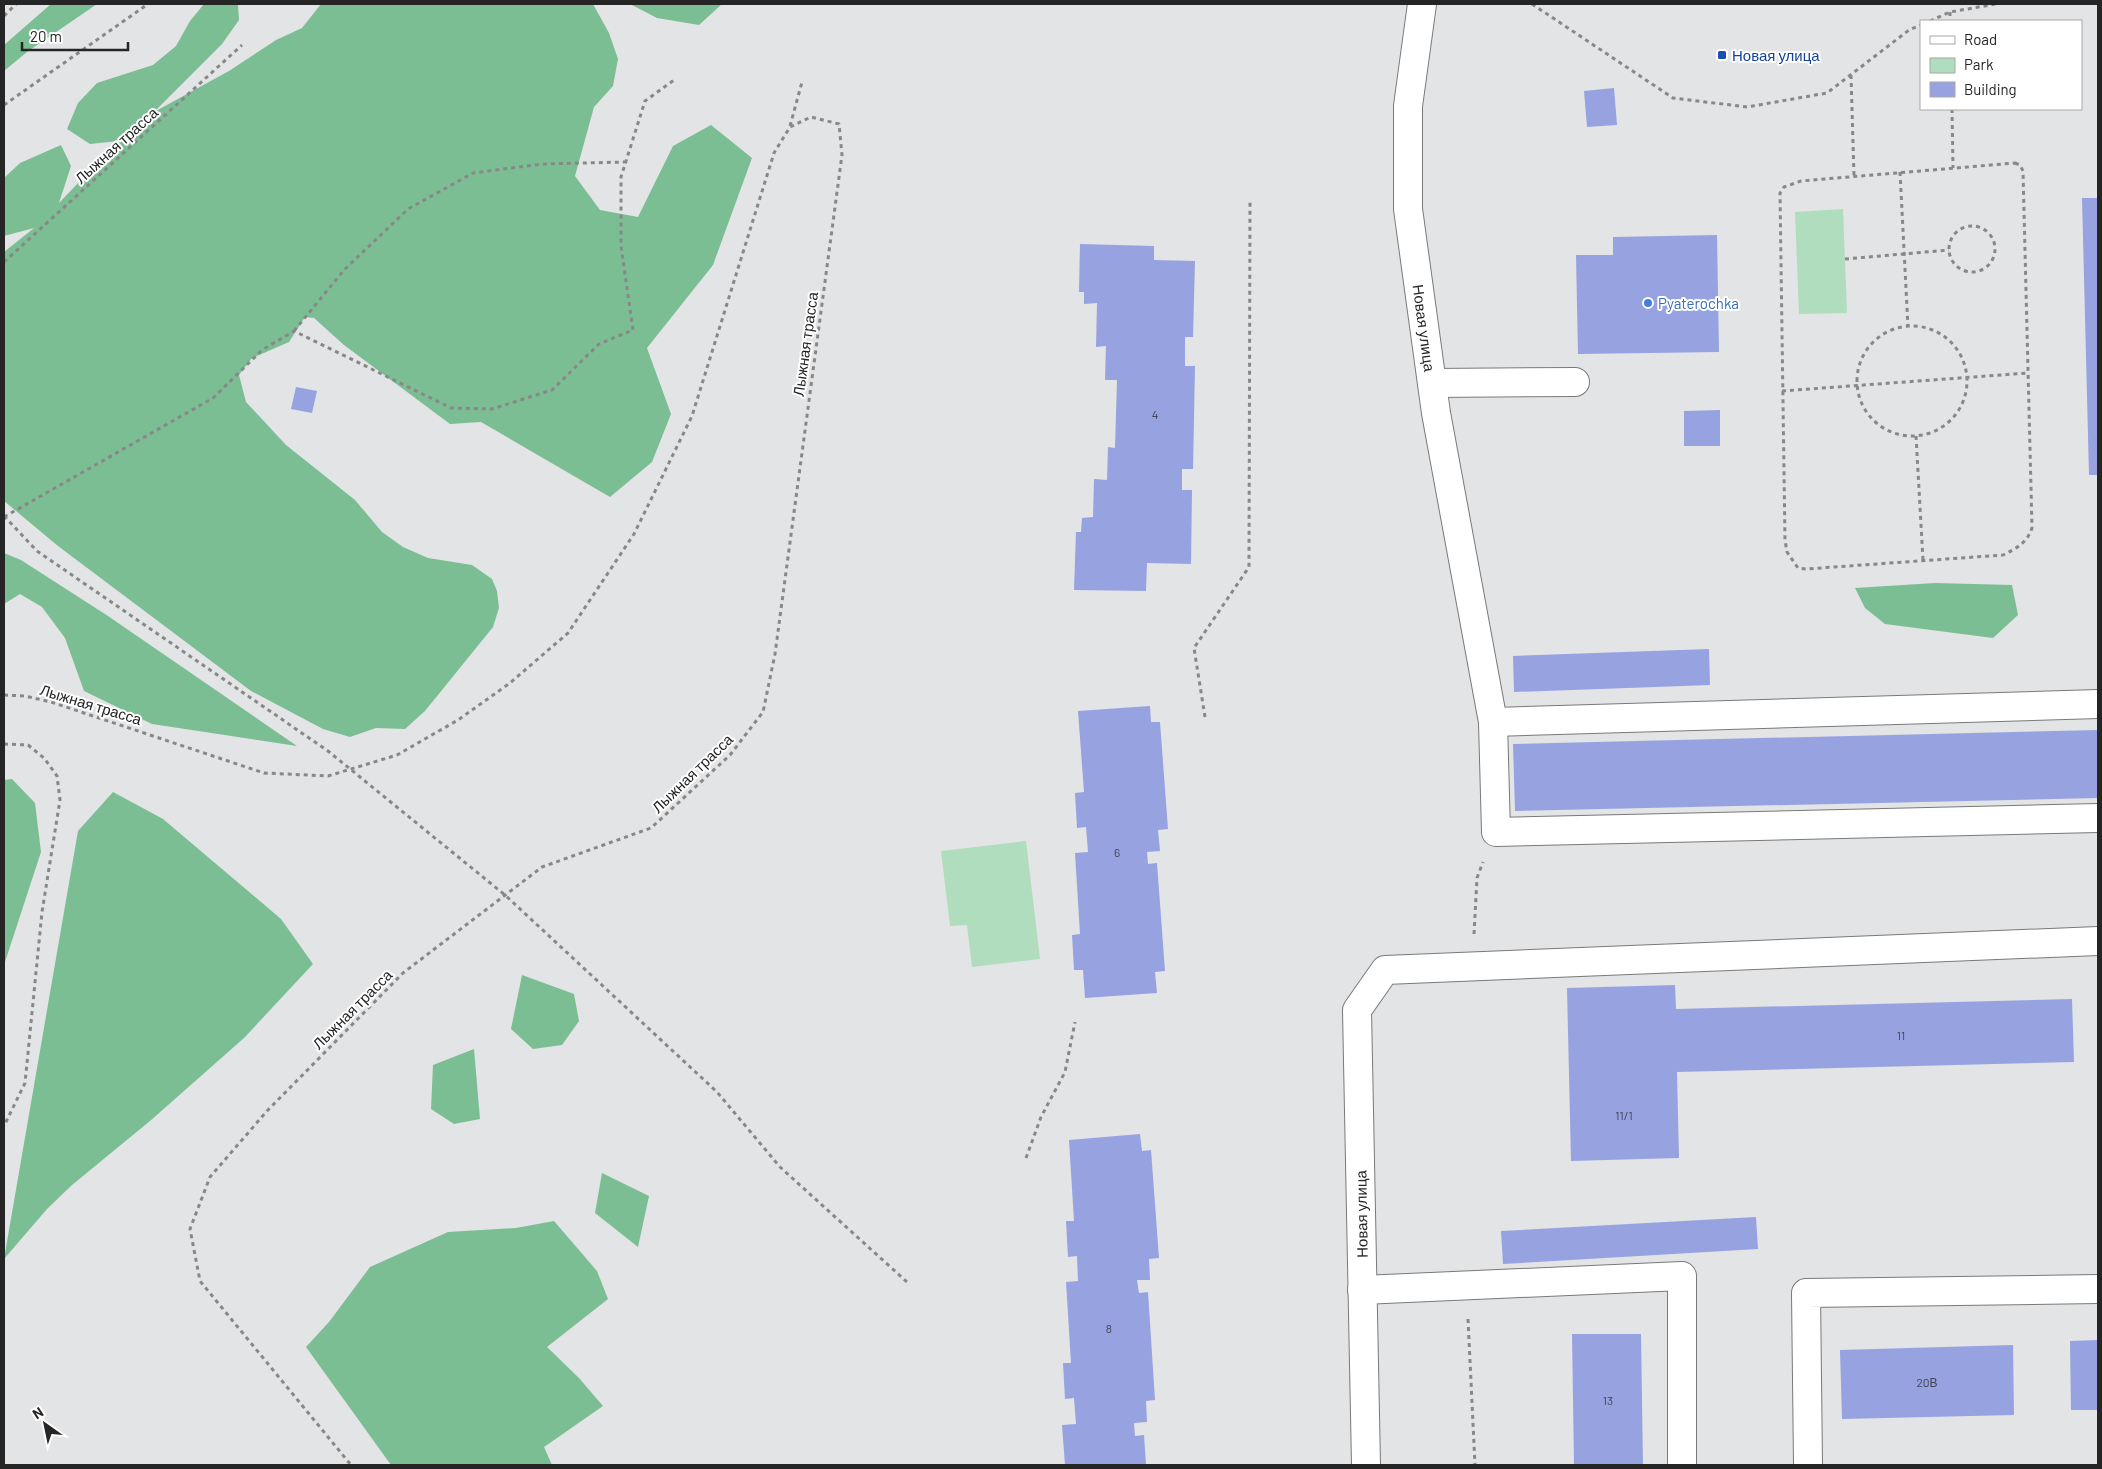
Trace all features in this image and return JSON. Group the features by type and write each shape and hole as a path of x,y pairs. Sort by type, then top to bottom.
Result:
{"street":[{"name":"Новая улица","path":"1422,4 1408,106 1408,209 1436,413 1493,722 1496,832"},
{"path":"1432,383 1575,382"},
{"path":"1493,722 2098,704"},
{"path":"1496,832 2098,818"},
{"path":"1473,966 2098,941"},
{"name":"Новая улица","path":"1366,1465 1357,1010 1384,970 1473,966"},
{"path":"1362,1290 1682,1276 1682,1465"},
{"path":"1808,1465 1806,1293 2098,1289"}],"path":[{"path":"4,16 16,4"},
{"path":"4,105 148,4"},
{"path":"1532,4 1673,98 1747,107 1827,93 1909,30 1920,25"},
{"path":"1932,20 1950,12 1996,4"},
{"path":"1950,12 1950,20"},
{"name":"Лыжная трасса","path":"4,262 242,46"},
{"path":"1851,75 1854,176"},
{"path":"294,331 451,408 492,409 552,390 599,344 633,330 621,246 621,177 645,101 674,80"},
{"path":"790,126 802,82"},
{"path":"1952,110 1952,168"},
{"name":"Лыжная трасса","path":"4,694 25,696 51,702 264,773 328,776 398,755 458,720 510,683 568,632 634,534 692,416 774,153 790,126 812,117 839,124 842,155 776,644 763,712 730,755 651,828 542,867 402,974 267,1111 210,1177 190,1229 200,1282 352,1465"},
{"path":"626,162 542,164 473,173 408,209 344,270 294,331 262,350 213,398 4,517 37,551 328,751 505,895 717,1092 780,1167 907,1282"},
{"path":"2015,163 2020,165 2023,171 2032,528 2023,544 2003,555 1806,569 1798,568 1791,560 1785,540 1780,193 1784,187 1801,181 1854,176 2015,163"},
{"path":"1900,172 1908,326"},
{"path":"1205,717 1194,648 1249,567 1250,202"},
{"path":"1975,226 1985,230 1992,237 1995,247 1993,257 1987,266 1978,271 1968,271 1958,267 1952,260 1949,250 1950,240 1956,232 1965,227 1975,226"},
{"path":"1845,259 1949,250"},
{"path":"1908,326 1926,328 1942,335 1954,346 1963,360 1967,378 1966,394 1959,410 1948,423 1933,432 1916,436 1899,435 1883,428 1870,417 1861,402 1857,385 1859,368 1866,352 1877,339 1892,330 1908,326"},
{"path":"1782,391 2028,373"},
{"path":"1916,436 1923,561"},
{"path":"4,744 28,745 44,758 57,776 60,800 42,912 25,1084 4,1126"},
{"path":"1473,966 1477,878 1496,832"},
{"path":"1026,1158 1041,1117 1065,1072 1075,1022"},
{"path":"1466,1285 1475,1465"}],"green space":[{"path":"51,4 97,4 27,52 4,71 4,45"},
{"path":"204,4 238,4 239,20 222,44 154,112 229,71 276,40 302,28 321,4 593,4 609,33 618,59 613,86 594,107 575,176 600,210 638,217 673,146 711,125 752,158 713,265 647,348 671,414 652,462 610,497 481,422 450,424 344,345 314,318 305,317 289,342 252,358 239,375 246,402 286,445 355,500 382,532 403,547 428,558 472,565 492,579 497,591 499,608 493,627 425,711 405,729 376,728 350,737 323,729 251,691 58,546 4,501 4,252 34,228 4,236 4,178 20,163 61,145 71,166 59,203 118,141 90,144 67,129 78,103 97,83 153,65 176,46 190,21"},
{"path":"630,4 722,4 699,25 657,18"},
{"path":"1843,209 1847,313 1799,314 1795,212"},
{"path":"4,553 21,560 108,616 297,746 152,724 84,691 65,638 42,607 20,594 4,604"},
{"path":"1935,583 2012,585 2018,615 1993,638 1885,624 1865,608 1855,588"},
{"path":"12,779 35,803 41,852 5,962 4,972 4,780"},
{"path":"113,792 163,819 281,919 313,964 244,1038 150,1121 72,1185 47,1209 4,1259 78,831"},
{"path":"1026,841 1040,959 972,967 967,925 950,926 941,851"},
{"path":"522,975 574,994 579,1021 562,1045 533,1049 511,1029"},
{"path":"474,1049 480,1119 454,1124 431,1109 433,1065"},
{"path":"602,1173 649,1196 638,1247 595,1213"},
{"path":"554,1221 597,1271 608,1299 547,1347 579,1378 603,1406 544,1447 552,1465 391,1465 306,1347 329,1322 370,1267 448,1232 516,1228"}],"building":[{"path":"1614,88 1617,125 1587,127 1584,91"},
{"path":"2082,198 2098,198 2098,475 2089,475"},
{"name":"Pyaterochka","path":"1717,235 1719,352 1578,354 1576,255 1613,255 1613,237"},
{"path":"1080,244 1154,246 1154,260 1195,261 1193,337 1185,337 1185,366 1195,366 1193,469 1182,469 1182,490 1192,490 1191,564 1147,563 1146,591 1074,590 1076,532 1081,532 1082,518 1093,517 1094,479 1107,480 1108,447 1115,448 1117,380 1105,380 1106,346 1096,347 1097,303 1084,304 1084,292 1079,292"},
{"path":"296,387 317,391 312,413 291,409"},
{"path":"1720,410 1720,446 1684,446 1684,411"},
{"path":"1709,649 1710,685 1514,692 1513,656"},
{"path":"1150,706 1151,722 1160,722 1168,829 1158,830 1160,851 1147,852 1148,864 1157,863 1165,971 1155,972 1157,993 1085,998 1083,970 1074,970 1072,935 1080,934 1075,853 1088,852 1086,827 1077,828 1075,793 1084,792 1078,711"},
{"path":"2098,730 2098,798 1515,811 1513,744"},
{"path":"1675,985 1676,1009 2072,999 2074,1062 1677,1072 1679,1158 1571,1161 1567,988"},
{"path":"1140,1134 1142,1151 1151,1150 1159,1258 1149,1259 1150,1280 1137,1280 1139,1293 1148,1292 1155,1400 1146,1401 1147,1422 1134,1423 1135,1436 1144,1435 1146,1465 1065,1465 1062,1425 1076,1424 1074,1398 1065,1399 1063,1363 1071,1363 1066,1282 1078,1281 1077,1256 1068,1257 1066,1221 1074,1221 1069,1140"},
{"path":"1756,1217 1758,1249 1503,1264 1501,1231"},
{"path":"1572,1334 1641,1334 1643,1465 1574,1465"},
{"path":"2098,1340 2098,1410 2071,1410 2070,1341"},
{"path":"2013,1345 2014,1415 1842,1419 1840,1350"}],"place":[{"name":"Новая улица","path":"1722,55"},
{"name":"Pyaterochka","path":"1648,303"}]}
